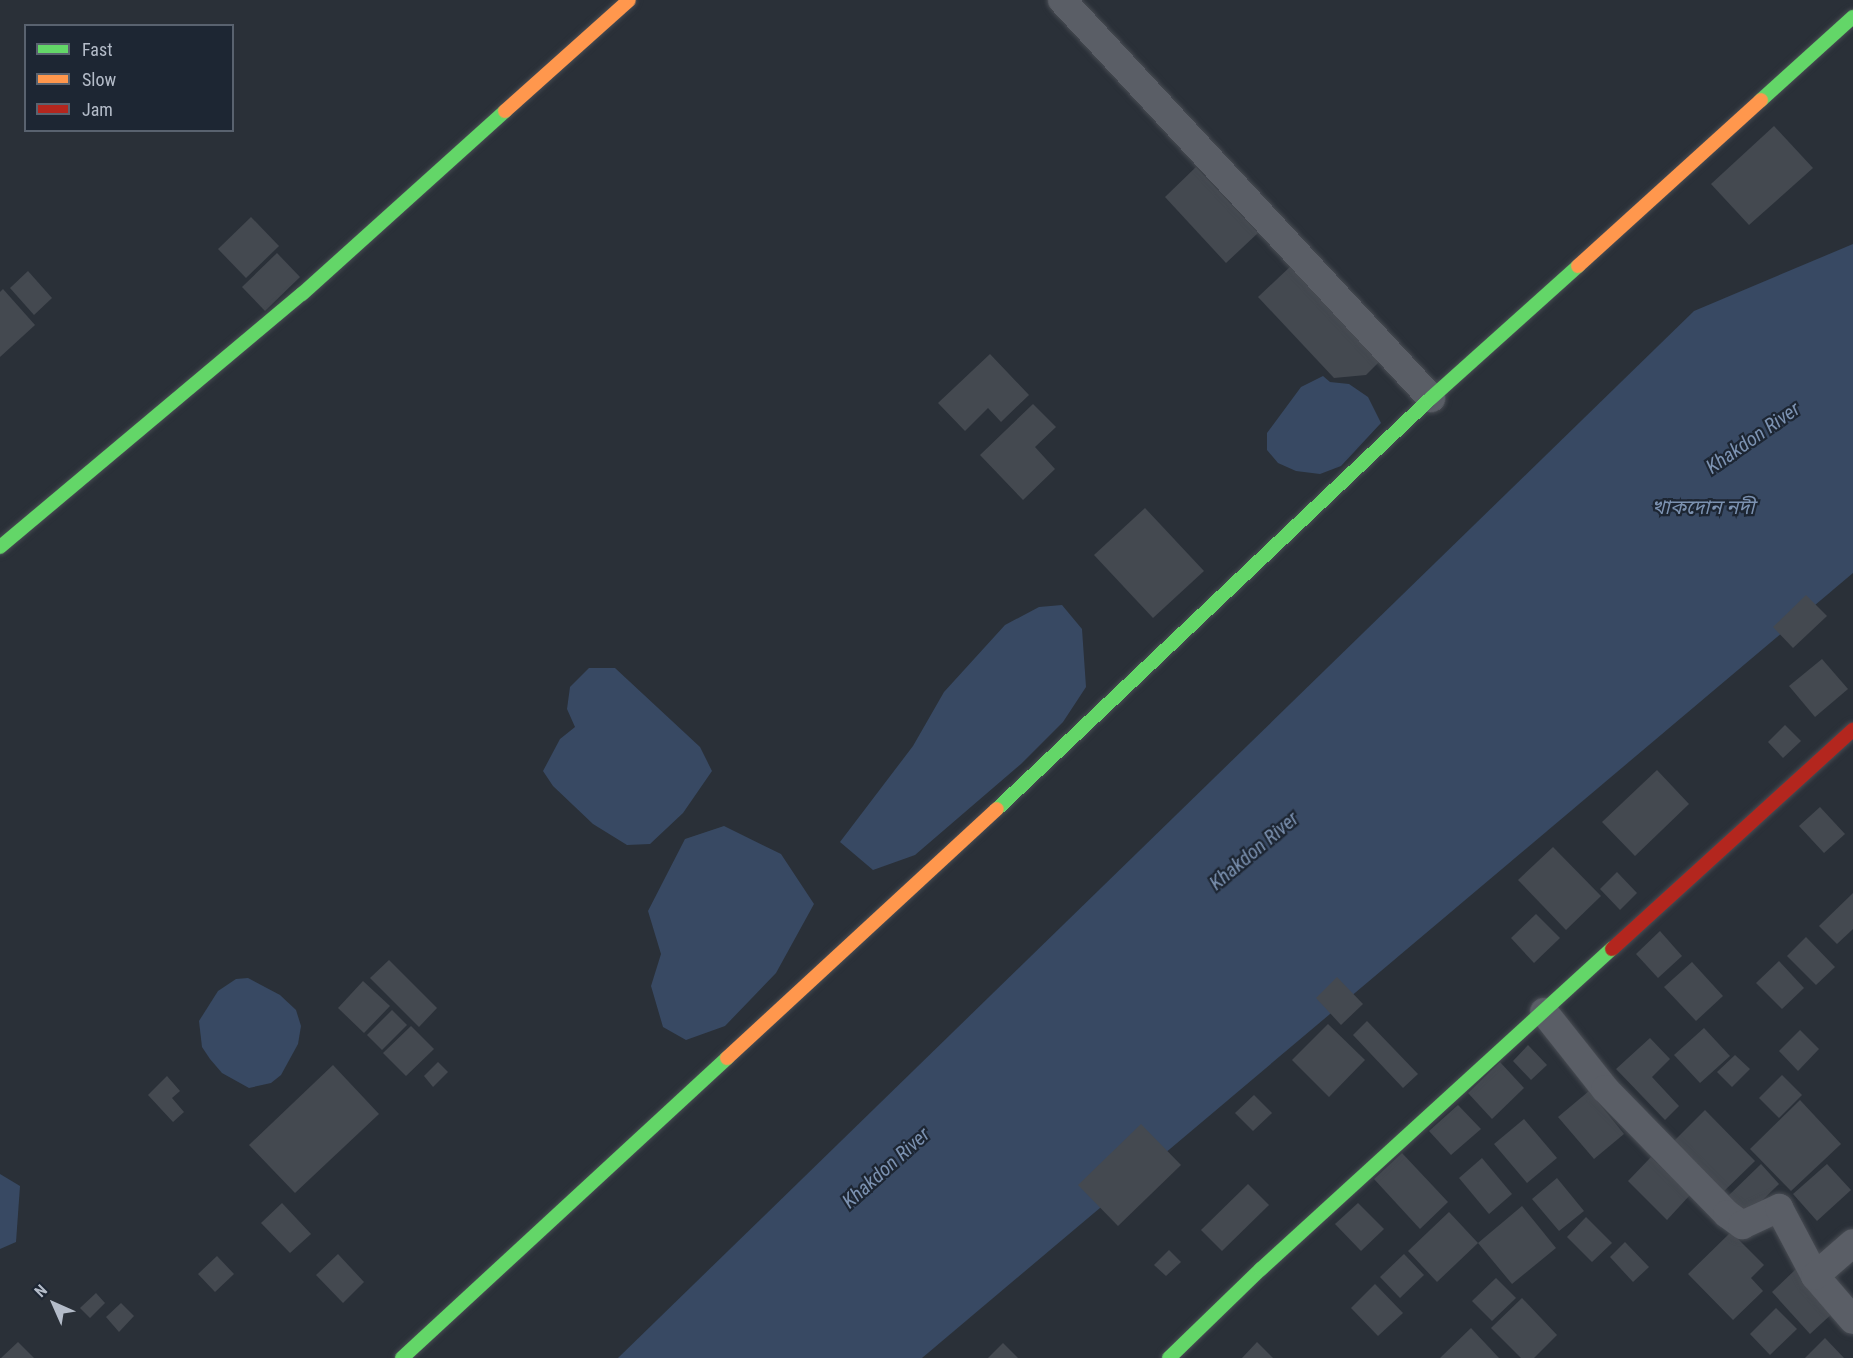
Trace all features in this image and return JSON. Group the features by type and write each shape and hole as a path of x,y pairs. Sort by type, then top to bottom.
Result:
{"street":[{"path":"0,547 302,294 629,0"},
{"path":"1062,0 1431,398"},
{"path":"402,1358 996,809 1431,398 1853,17"},
{"path":"1169,1358 1261,1269 1853,730"},
{"path":"1544,1012 1605,1089 1681,1172 1727,1214 1742,1225 1779,1208 1815,1276 1853,1320"},
{"path":"1815,1276 1853,1243"}],"water":[{"name":"খাকদোন নদী","path":"1853,244 1853,573 922,1358 618,1358 1694,311"},
{"path":"1323,376 1330,382 1349,384 1368,397 1381,423 1341,466 1320,474 1296,471 1278,463 1267,450 1267,433 1301,387"},
{"path":"1062,605 1082,629 1086,687 1063,722 1021,764 915,855 873,870 840,842 913,746 944,692 1005,625 1039,607"},
{"path":"589,668 615,668 700,747 712,771 683,813 650,844 627,845 593,824 553,786 543,771 560,739 575,727 567,709 570,687"},
{"path":"724,826 781,854 814,904 776,973 725,1026 686,1040 663,1027 651,986 661,954 648,911 685,839"},
{"path":"248,978 280,995 296,1010 301,1026 298,1044 281,1075 271,1083 249,1088 222,1073 210,1059 202,1047 199,1021 218,991 236,979"},
{"path":"0,1174 20,1186 16,1242 0,1249"}],"building":[{"path":"1774,126 1813,168 1749,225 1711,184"},
{"path":"1196,167 1258,233 1226,263 1165,197"},
{"path":"251,217 279,246 246,278 218,249"},
{"path":"277,253 300,277 265,311 242,287"},
{"path":"1292,265 1381,360 1366,375 1334,378 1258,297"},
{"path":"28,271 52,298 34,315 10,288"},
{"path":"3,289 35,325 0,357 0,292"},
{"path":"990,354 1029,395 1001,422 988,408 965,431 938,403"},
{"path":"1033,404 1056,427 1035,447 1055,469 1023,500 980,455"},
{"path":"1145,508 1204,571 1153,618 1094,555"},
{"path":"1806,595 1827,616 1793,648 1773,627"},
{"path":"1822,659 1848,689 1815,717 1789,686"},
{"path":"1785,725 1801,741 1783,758 1768,742"},
{"path":"1657,770 1689,804 1635,856 1602,822"},
{"path":"1820,807 1845,834 1824,853 1799,826"},
{"path":"1553,847 1601,896 1566,930 1518,880"},
{"path":"1617,872 1637,893 1620,910 1600,889"},
{"path":"1853,893 1853,929 1837,944 1819,926"},
{"path":"1536,914 1560,938 1534,963 1511,938"},
{"path":"1660,931 1682,956 1658,978 1636,954"},
{"path":"1806,937 1835,967 1816,985 1787,956"},
{"path":"389,960 437,1008 419,1027 370,978"},
{"path":"1779,961 1804,988 1782,1009 1756,983"},
{"path":"1692,962 1723,996 1696,1021 1664,987"},
{"path":"1337,977 1363,1004 1341,1025 1316,998"},
{"path":"363,981 390,1006 364,1033 338,1008"},
{"path":"392,1010 407,1025 382,1050 367,1035"},
{"path":"1367,1021 1418,1074 1403,1088 1353,1035"},
{"path":"1328,1024 1365,1060 1329,1097 1292,1060"},
{"path":"411,1026 434,1049 406,1076 383,1053"},
{"path":"1704,1028 1730,1056 1700,1083 1674,1055"},
{"path":"1800,1030 1819,1049 1798,1071 1779,1051"},
{"path":"1650,1038 1670,1059 1652,1077 1679,1106 1665,1120 1616,1069"},
{"path":"1528,1045 1547,1065 1531,1080 1513,1061"},
{"path":"1735,1055 1750,1069 1732,1087 1717,1072"},
{"path":"438,1062 448,1072 433,1087 424,1076"},
{"path":"1500,1062 1524,1088 1492,1119 1468,1093"},
{"path":"333,1065 379,1114 295,1193 249,1145"},
{"path":"1782,1075 1802,1095 1779,1118 1759,1098"},
{"path":"167,1076 180,1091 172,1098 184,1112 173,1122 148,1095"},
{"path":"1589,1091 1624,1134 1594,1159 1558,1117"},
{"path":"1254,1095 1272,1113 1253,1131 1235,1113"},
{"path":"1800,1100 1841,1144 1791,1191 1750,1149"},
{"path":"1458,1105 1481,1129 1451,1155 1429,1131"},
{"path":"1705,1110 1755,1161 1720,1195 1671,1144"},
{"path":"1524,1119 1557,1158 1527,1183 1494,1144"},
{"path":"1141,1124 1181,1165 1118,1226 1078,1185"},
{"path":"1402,1153 1448,1202 1420,1229 1374,1179"},
{"path":"1651,1157 1690,1195 1667,1220 1628,1181"},
{"path":"1482,1158 1512,1194 1489,1214 1459,1178"},
{"path":"1761,1164 1779,1184 1744,1218 1726,1198"},
{"path":"1827,1164 1851,1190 1817,1221 1793,1194"},
{"path":"1557,1178 1584,1211 1559,1231 1532,1199"},
{"path":"1248,1184 1269,1205 1222,1251 1201,1230"},
{"path":"282,1203 311,1234 290,1253 261,1223"},
{"path":"1358,1203 1384,1229 1361,1251 1335,1224"},
{"path":"1522,1206 1556,1248 1512,1284 1478,1243"},
{"path":"1449,1212 1478,1243 1437,1282 1408,1251"},
{"path":"1586,1217 1612,1243 1592,1262 1567,1237"},
{"path":"1731,1232 1764,1265 1751,1278 1763,1291 1733,1320 1688,1274"},
{"path":"1625,1242 1649,1267 1633,1282 1610,1257"},
{"path":"1169,1250 1181,1262 1166,1276 1154,1265"},
{"path":"338,1254 364,1282 343,1303 316,1275"},
{"path":"1404,1254 1424,1275 1400,1298 1380,1277"},
{"path":"217,1256 234,1274 215,1292 198,1274"},
{"path":"1796,1269 1835,1311 1810,1334 1772,1292"},
{"path":"1496,1278 1516,1298 1492,1321 1472,1301"},
{"path":"1375,1284 1403,1313 1378,1336 1351,1308"},
{"path":"96,1293 105,1303 90,1318 80,1308"},
{"path":"1522,1298 1557,1335 1534,1358 1521,1358 1491,1328"},
{"path":"121,1303 134,1316 119,1332 106,1317"},
{"path":"1776,1308 1797,1329 1770,1355 1750,1334"},
{"path":"1471,1328 1499,1358 1440,1358"},
{"path":"1825,1338 1844,1358 1805,1358"},
{"path":"18,1342 34,1358 1,1358"},
{"path":"1257,1342 1273,1358 1242,1358"},
{"path":"1003,1343 1018,1358 988,1358"}],"traffic: fast":[{"path":"1761,100 1853,17"},
{"path":"0,547 302,294 505,111"},
{"path":"997,809 1431,398 1578,266"},
{"path":"1169,1358 1261,1269 1612,949"},
{"path":"402,1358 727,1058"}],"traffic: slow":[{"path":"505,111 629,0"},
{"path":"1578,266 1761,100"},
{"path":"727,1058 997,809"}],"traffic: jam":[{"path":"1612,949 1853,730"}],"water label":[{"name":"Khakdon River","path":"1753,438"},
{"name":"Khakdon River","path":"1254,851"},
{"name":"Khakdon River","path":"886,1168"}]}
